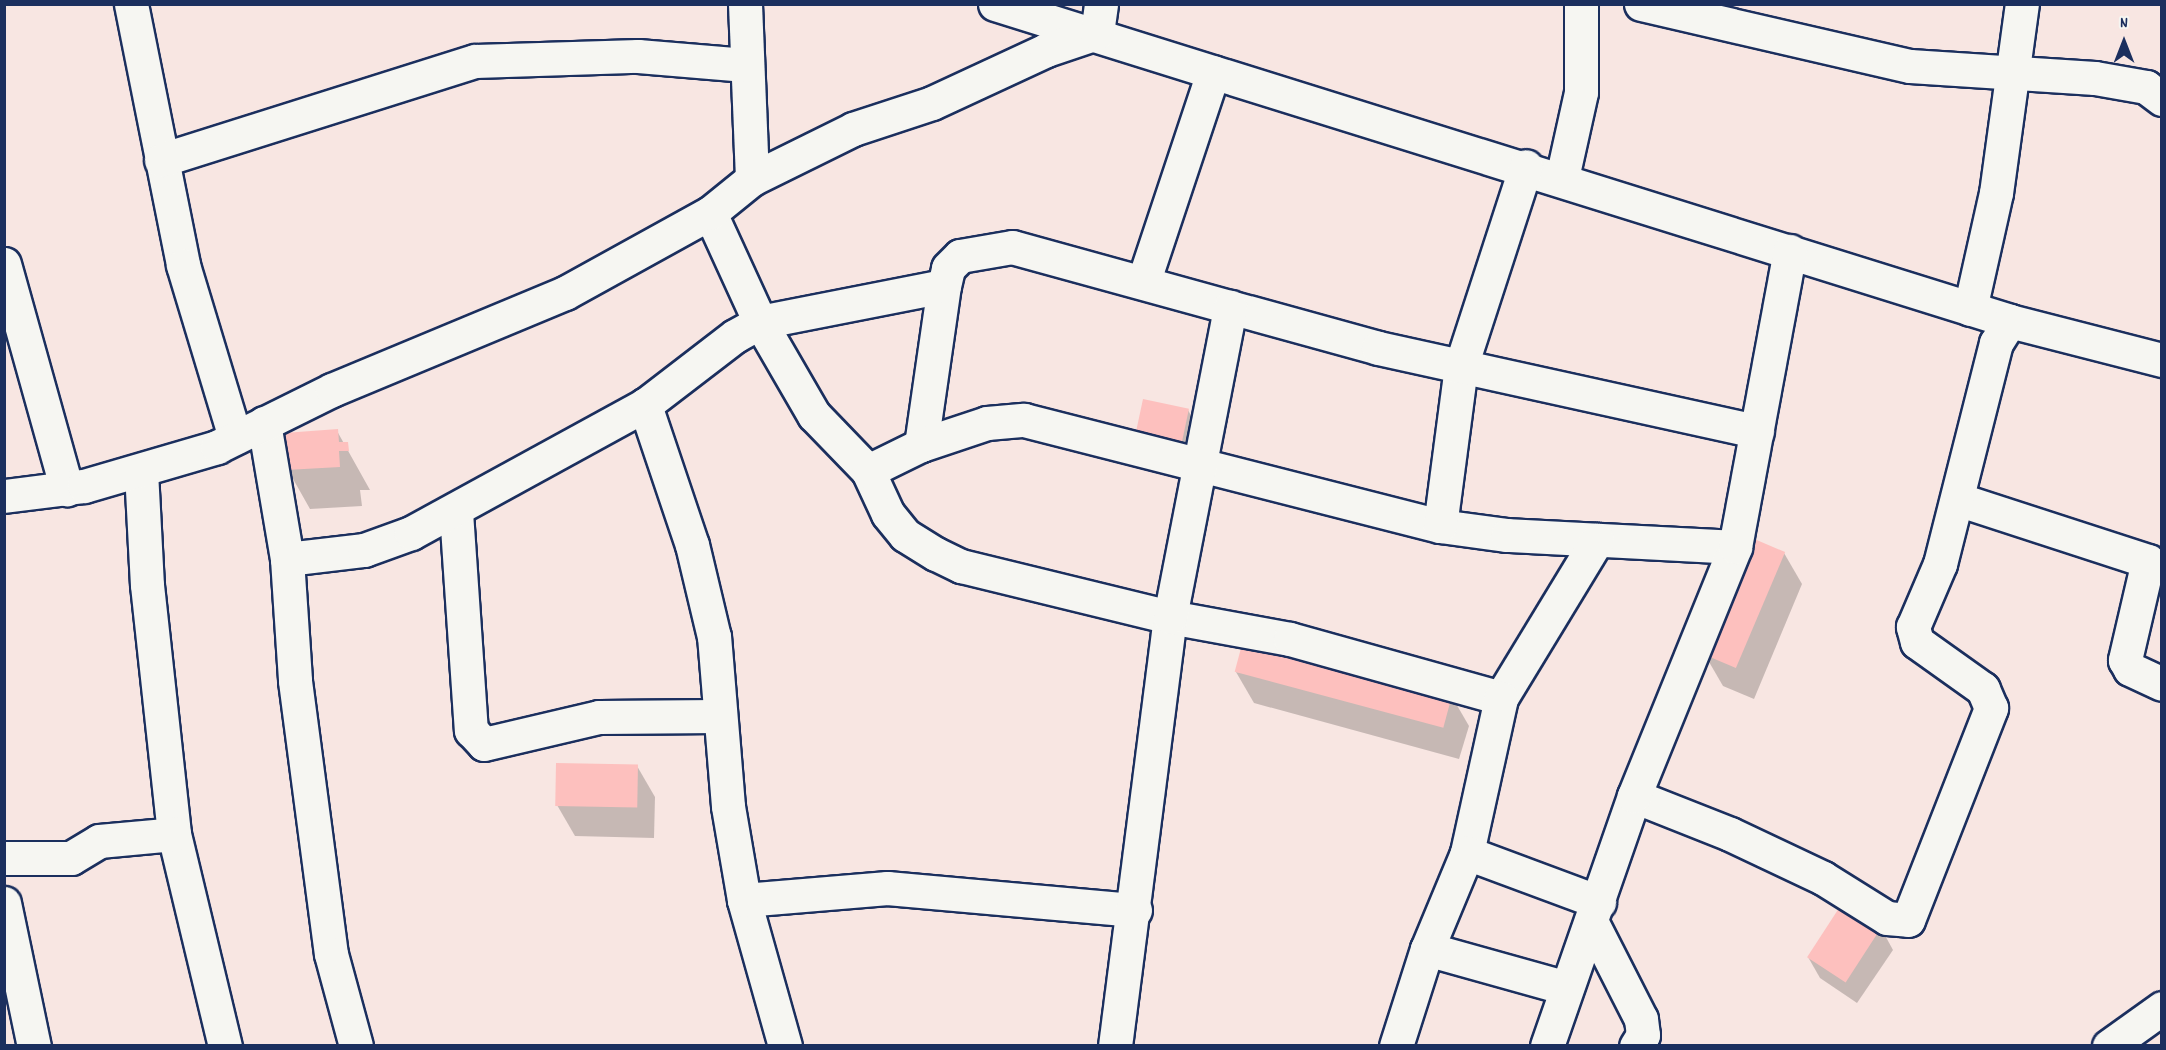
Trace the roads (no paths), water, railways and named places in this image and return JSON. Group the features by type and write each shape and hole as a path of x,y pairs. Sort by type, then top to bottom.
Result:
{"street":[{"path":"131,4 183,265 250,430 287,559 295,681 331,954 356,1046"},
{"path":"745,4 752,180"},
{"path":"995,4 1099,19 1213,72 1526,166 1970,309 2162,360"},
{"path":"1562,178 1581,92 1581,4"},
{"path":"1641,4 1778,18 1910,66 2014,72 2133,84 2162,99"},
{"path":"1970,309 1996,194 2022,4"},
{"path":"4,495 67,489 141,471 250,430 565,293 710,213 752,180 853,129 932,103 1047,50 1099,19"},
{"path":"161,160 475,61 638,56 746,65"},
{"path":"1144,280 1213,72"},
{"path":"1440,526 1461,366 1526,166"},
{"path":"710,213 760,322 814,415 868,471 888,514 905,535 961,566 1170,617 1290,639 1501,698"},
{"path":"921,445 944,286 954,262 983,248 1034,252 1144,280 1230,307 1461,366 1757,431"},
{"path":"1547,1046 1634,796 1735,547 1790,251"},
{"path":"4,264 67,489"},
{"path":"287,559 364,550 456,512 645,405 760,322 944,286"},
{"path":"1114,1046 1135,910 1170,617 1230,307"},
{"path":"1634,796 1741,839 1823,878 1887,918 1908,920 1991,708 1983,689 1913,635 1960,500 1996,343 2010,321"},
{"path":"645,405 685,523 711,625 718,716 744,900 785,1046"},
{"path":"868,471 921,445 987,423 1024,420 1200,462 1308,496 1440,526 1597,540 1735,547"},
{"path":"141,471 147,585 174,834 225,1046"},
{"path":"1960,500 2148,561 2125,660 2130,669 2162,684"},
{"path":"456,512 471,730 484,744 599,717 718,716"},
{"path":"1396,1046 1427,949 1467,853 1501,698 1597,540"},
{"path":"4,858 71,858 99,841 174,834"},
{"path":"1467,853 1595,912 1641,1019 1643,1035 1636,1046"},
{"path":"744,900 887,888 1135,910"},
{"path":"4,903 34,1046"},
{"path":"1427,949 1567,988"},
{"path":"2109,1046 2162,1008"}]}
